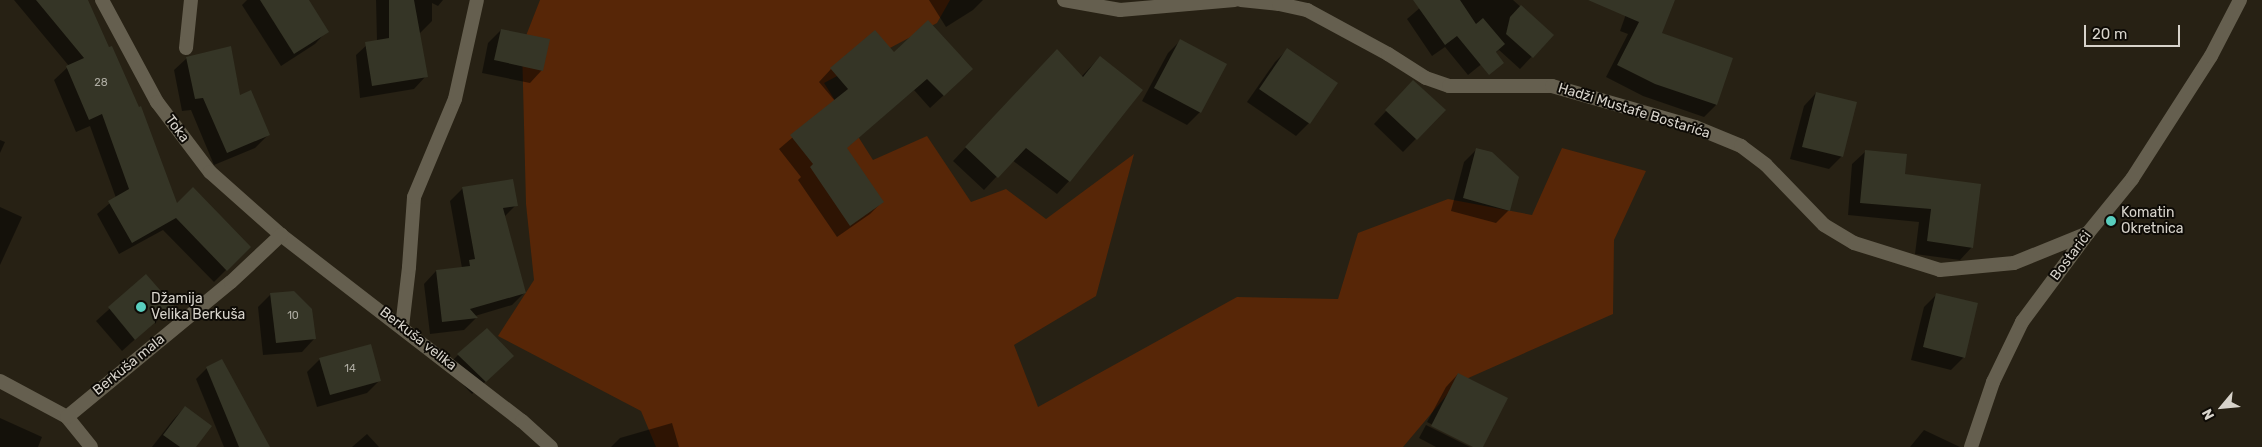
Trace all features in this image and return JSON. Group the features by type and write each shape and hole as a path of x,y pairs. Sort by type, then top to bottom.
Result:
{"street":[{"name":"Toka","path":"102,0 157,102 210,172 281,235"},
{"path":"186,48 190,0"},
{"path":"402,327 414,197 455,99 477,0"},
{"path":"1064,0 1120,10 1235,0"},
{"name":"Hadži Mustafe Bostarića","path":"1241,0 1306,10 1388,54 1426,78 1449,86 1552,86 1695,127 1741,146 1766,165 1824,224 1854,243 1940,270 2014,263 2088,233"},
{"name":"Bostarići","path":"1971,447 1993,382 2022,322 2088,233 2132,179 2211,56 2240,0"},
{"name":"Berkuša velika","path":"281,235 522,421 551,447"},
{"name":"Berkuša mala","path":"67,416 231,282 281,235"},
{"path":"0,381 67,416 91,447"}],"shaded area":[{"path":"540,0 950,0 937,23 824,83 873,160 927,136 971,202 1006,189 1046,219 1134,154 1096,296 1014,345 1038,407 1237,297 1338,299 1358,233 1448,199 1532,215 1562,148 1646,171 1614,240 1613,314 1457,383 1403,447 656,447 641,411 498,336 534,280 526,204 522,46"}],"building":[{"path":"36,0 88,0 109,47 112,46 139,107 141,106 177,203 193,187 251,247 227,271 176,218 132,243 108,201 129,189 102,114 89,120 66,66 84,58"},
{"path":"260,0 309,0 329,32 294,54"},
{"path":"389,0 414,0 428,77 372,86 365,42 389,38"},
{"path":"1413,0 1460,0 1476,24 1483,18 1505,44 1496,52 1504,63 1489,75 1457,36 1445,45"},
{"path":"1588,0 1675,0 1662,33 1733,58 1717,105 1655,84 1617,65 1639,22"},
{"path":"1521,5 1554,35 1533,58 1506,34 1510,17"},
{"path":"928,20 973,69 944,96 927,79 847,148 884,202 850,226 810,167 813,164 790,135 848,89 830,68 875,30 894,52"},
{"path":"501,29 550,39 543,71 494,60"},
{"path":"1180,39 1227,64 1201,113 1154,88"},
{"path":"231,46 240,95 251,90 270,135 227,153 203,98 195,99 186,57"},
{"path":"1287,48 1338,83 1310,124 1259,89"},
{"path":"1057,49 1083,77 1100,56 1143,90 1070,182 1026,148 998,178 965,147"},
{"path":"1413,80 1446,110 1417,140 1385,110"},
{"path":"1816,92 1857,102 1843,157 1802,147"},
{"path":"1476,148 1492,152 1519,177 1510,211 1463,198"},
{"path":"1865,150 1907,154 1905,174 1981,184 1973,248 1927,241 1931,209 1860,203"},
{"path":"513,179 518,206 503,208 526,293 470,309 478,318 442,322 436,270 470,266 469,260 475,259 462,187"},
{"name":"Džamija Velika Berkuša","path":"146,274 174,306 135,340 108,307"},
{"path":"294,291 312,309 316,339 276,343 270,293"},
{"path":"1936,293 1978,303 1965,358 1923,347"},
{"path":"487,328 514,356 486,382 457,354"},
{"path":"371,344 381,381 330,395 319,358"},
{"path":"222,359 270,447 239,447 206,367"},
{"path":"1458,373 1508,398 1483,447 1473,447 1431,426"},
{"path":"185,406 212,426 196,447 180,447 163,435"}],"place":[{"name":"Komatin Okretnica","path":"2111,221"},
{"name":"Džamija Velika Berkuša","path":"141,307"}]}
